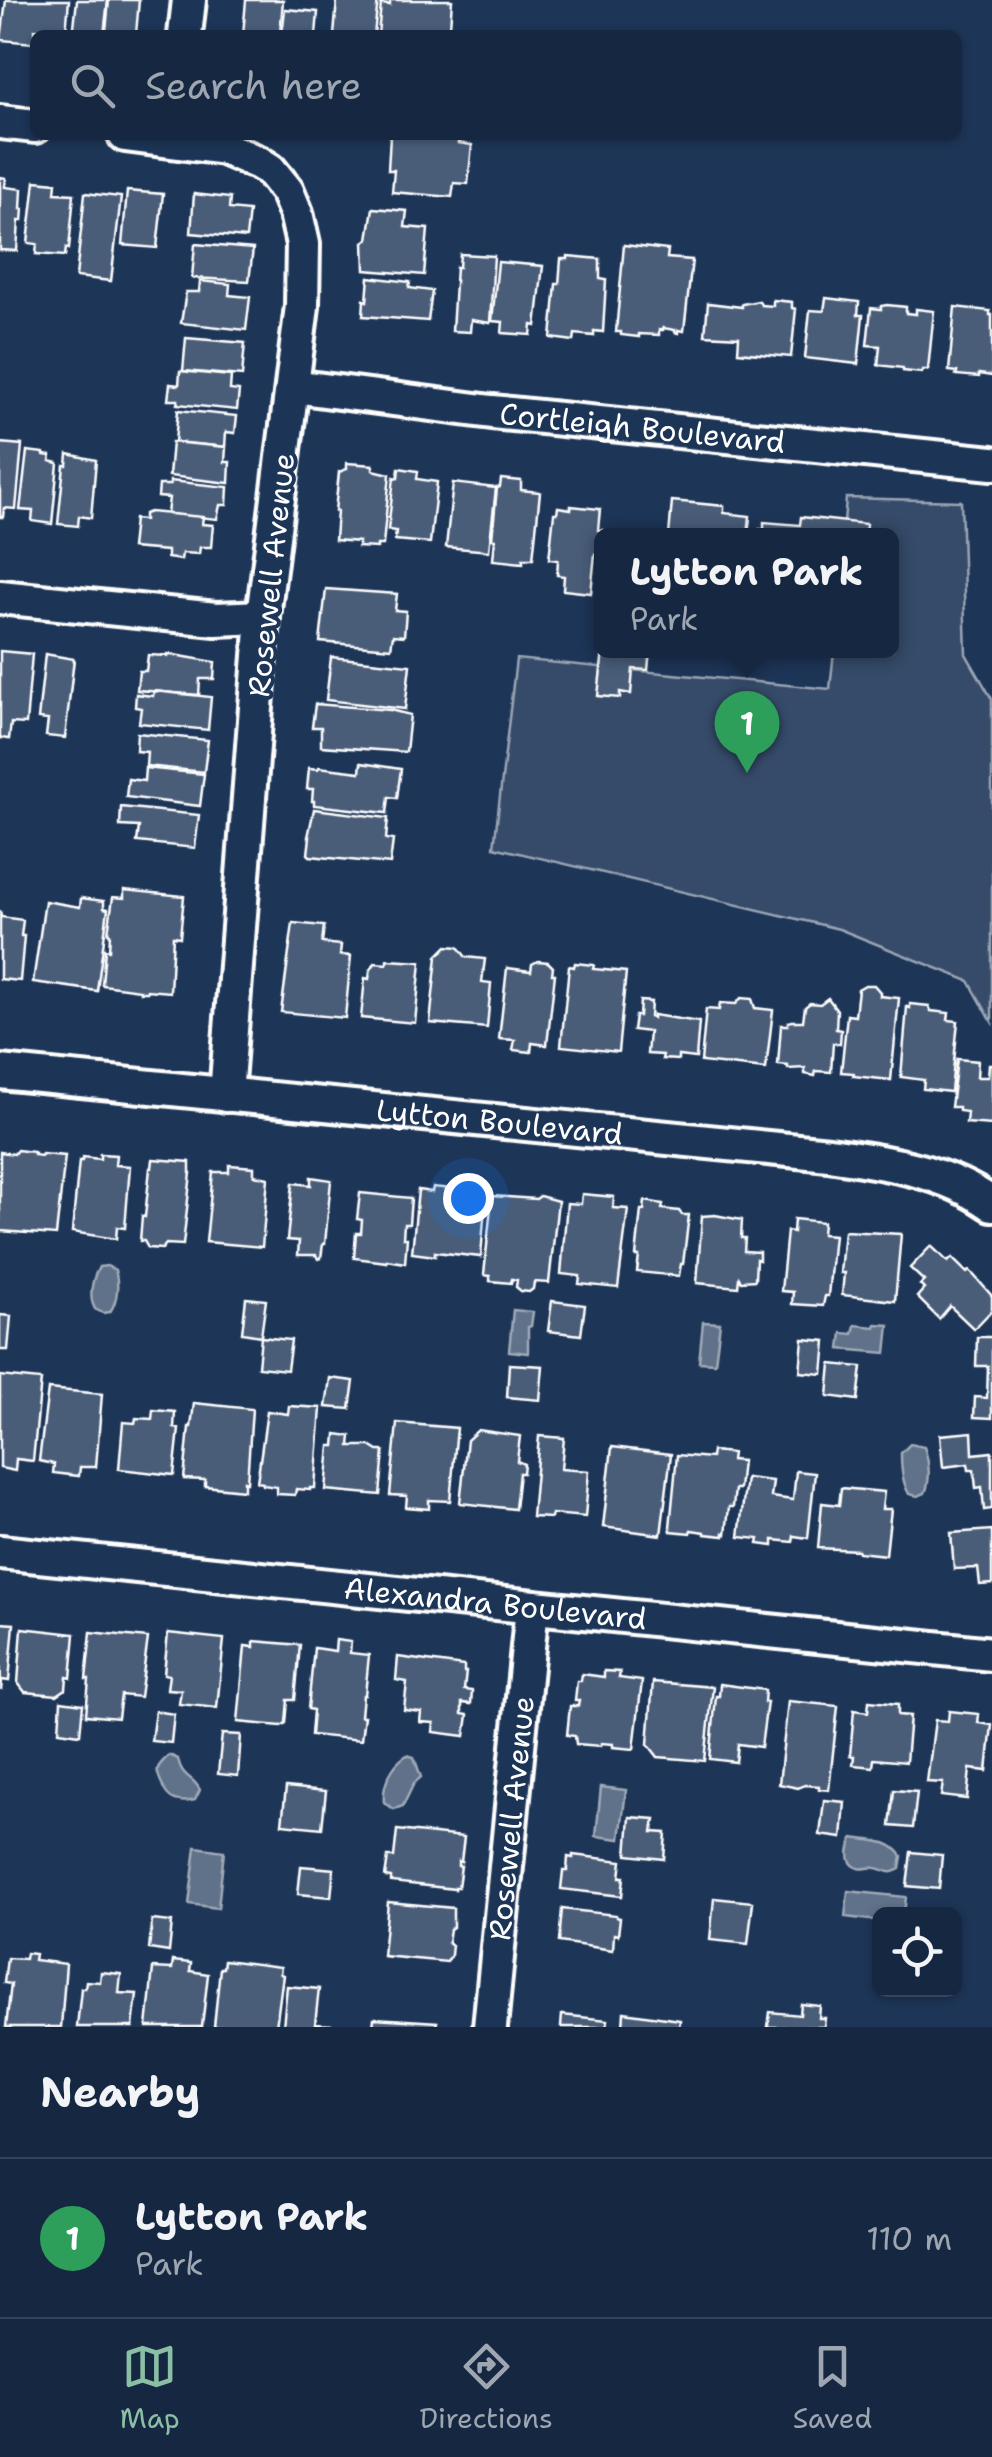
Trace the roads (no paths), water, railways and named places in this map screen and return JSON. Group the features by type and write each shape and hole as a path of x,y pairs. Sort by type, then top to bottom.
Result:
{"street":[{"path":"186,30 189,0"},
{"path":"0,122 30,125"},
{"name":"Rosewell Avenue","path":"184,140 224,148 270,170 287,191 300,226 304,259 302,306 263,617 226,1095"},
{"name":"Cortleigh Boulevard","path":"292,386 492,412 992,463"},
{"path":"0,598 216,619 263,617"},
{"name":"Lytton Boulevard","path":"0,1072 828,1154 896,1164 944,1179 992,1204"},
{"name":"Alexandra Boulevard","path":"0,1552 992,1654"},
{"name":"Rosewell Avenue","path":"490,2027 532,1607"}],"place":[{"name":"Lytton Park","path":"747,773"}]}
